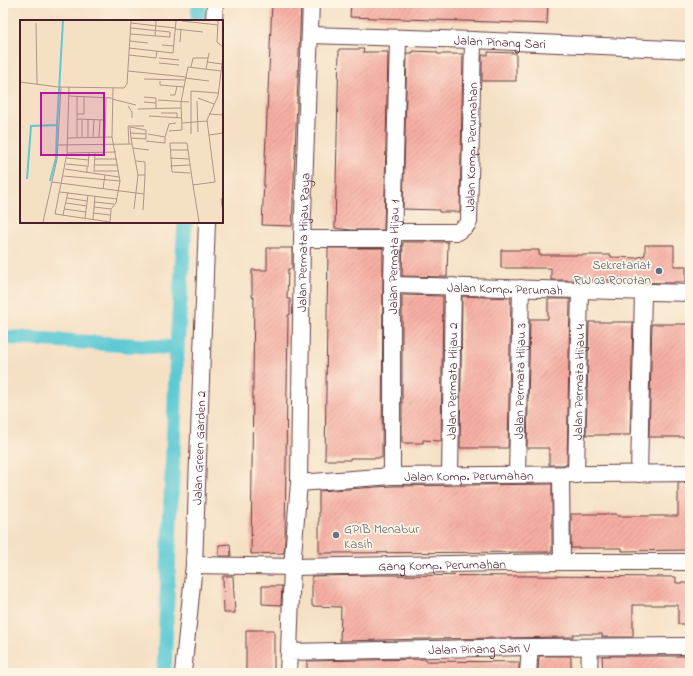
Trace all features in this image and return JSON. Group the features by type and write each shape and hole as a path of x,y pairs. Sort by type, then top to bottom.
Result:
{"street":[{"path":"214,20 215,3"},
{"name":"Jalan Permata Hijau Raya","path":"299,483 302,239 311,3"},
{"name":"Jalan Pinang Sari","path":"310,35 473,40 690,50"},
{"name":"Jalan Permata Hijau 1","path":"392,476 392,285 398,38"},
{"name":"Jalan Komp. Perumahan","path":"302,239 457,232 466,226 469,222 473,40"},
{"name":"Jalan Green Garden 2","path":"183,673 194,565 206,223"},
{"name":"Jalan Komp. Perumah","path":"392,285 690,293"},
{"name":"Jalan Permata Hijau 2","path":"450,475 453,286"},
{"name":"Jalan Permata Hijau 3","path":"516,474 521,288"},
{"name":"Jalan Permata Hijau 4","path":"562,562 569,475 580,289"},
{"path":"639,474 643,291"},
{"name":"Jalan Komp. Perumahan","path":"299,483 392,476 690,473"},
{"path":"288,673 292,567 299,483"},
{"name":"Gang Komp. Perumahan","path":"194,565 292,567 562,562 690,562"},
{"name":"Jalan Pinang Sari V","path":"289,652 530,647 690,646"},
{"path":"528,673 530,647"},
{"path":"589,673 590,647"}],"building":[{"path":"272,3 301,3 292,226 262,225"},
{"path":"351,3 548,3 547,24 350,17"},
{"path":"339,49 364,49 363,52 388,52 384,230 351,230 335,228"},
{"path":"413,51 437,52 437,54 463,54 460,212 403,209 407,53 413,53"},
{"path":"488,52 516,53 516,81 482,81 482,55 488,55"},
{"path":"403,242 448,242 447,277 402,276"},
{"path":"645,245 674,245 674,266 686,266 686,282 551,280 551,268 501,268 501,250 539,250 539,255 611,255 611,257 636,258 645,255"},
{"path":"267,248 292,248 292,269 288,269 287,299 290,299 290,315 288,315 285,538 284,553 251,554 254,297 252,297 252,270 267,270"},
{"path":"328,248 383,248 382,458 325,460"},
{"path":"402,295 443,296 441,441 423,440 423,443 402,443"},
{"path":"462,296 511,298 508,448 460,448"},
{"path":"548,299 570,299 567,465 549,465 549,448 527,448 530,319 548,319"},
{"path":"589,322 633,322 630,435 586,435"},
{"path":"652,324 690,324 690,437 649,437"},
{"path":"690,482 690,550 622,551 622,548 571,548 571,514 678,516 678,483"},
{"path":"552,484 552,552 319,553 319,491 392,486"},
{"path":"230,544 231,556 219,556 219,545"},
{"path":"223,576 233,576 235,613 224,613"},
{"path":"312,576 676,577 676,583 690,583 690,624 678,624 678,605 633,605 633,637 602,637 602,634 573,634 573,637 340,641 341,607 312,606"},
{"path":"262,586 282,586 281,605 262,604"},
{"path":"246,630 274,630 274,673 246,673"},
{"path":"539,656 571,656 571,673 538,673"},
{"path":"602,656 690,656 690,673 603,673"},
{"path":"426,659 426,661 519,662 519,673 307,673 307,661"}],"waterway":[{"path":"198,20 199,3"},
{"path":"3,337 177,348 185,223"},
{"path":"164,673 177,348"}],"place":[{"name":"Sekretariat RW 03 Rorotan","path":"659,271"},
{"name":"GPIB Menabur Kasih","path":"336,535"}]}
